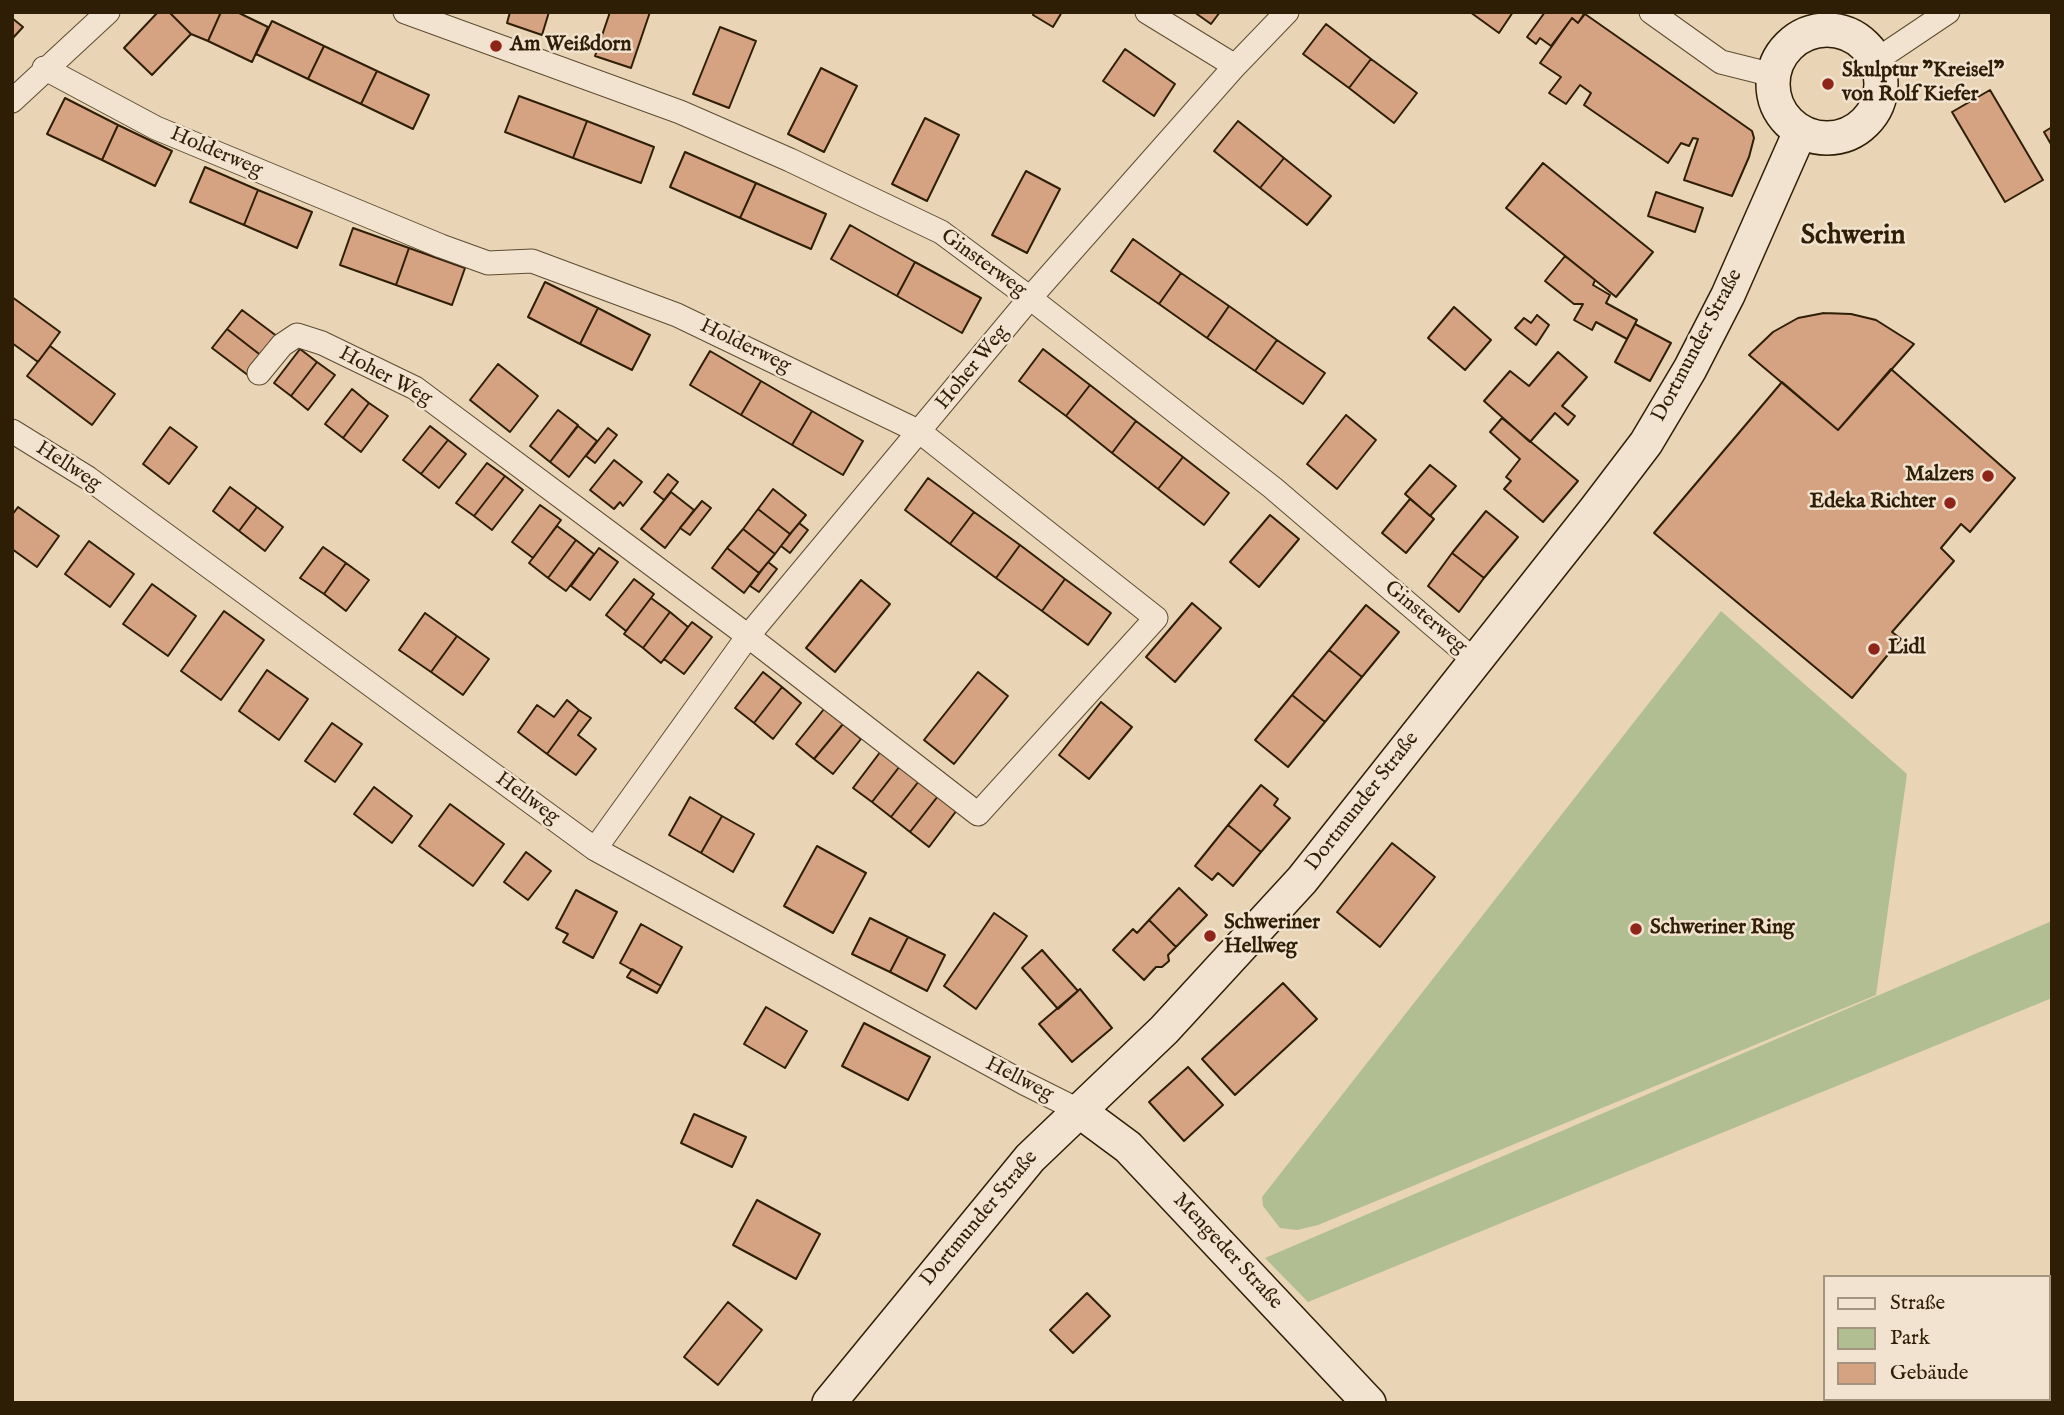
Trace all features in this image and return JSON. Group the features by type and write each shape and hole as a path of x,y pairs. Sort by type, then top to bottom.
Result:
{"main road":[{"path":"1819,21 1856,39 1875,61 1880,88 1878,102 1867,121 1852,132 1839,137 1812,136 1800,132 1786,121 1774,97 1773,75 1790,44 1819,21"},
{"name":"Dortmunder Straße","path":"829,1403 1030,1158 1164,1030 1302,880 1646,443 1728,295 1800,132"},
{"name":"Mengeder Straße","path":"1078,1110 1128,1147 1369,1403"}],"street":[{"path":"12,101 44,68 108,12"},
{"name":"Ginsterweg","path":"405,12 450,21 623,89 790,160 941,232 1273,488 1475,661"},
{"path":"1147,12 1235,66"},
{"name":"Hoher Weg","path":"595,849 748,636 1030,298 1235,66 1287,12"},
{"path":"1651,12 1721,62 1773,75"},
{"path":"1875,61 1948,12"},
{"name":"Holderweg","path":"44,68 156,128 441,246 488,263 532,261 677,315 920,432 1156,618 978,814"},
{"name":"Hoher Weg","path":"259,373 282,345 297,335 322,343 415,388 748,636 978,814"},
{"name":"Hellweg","path":"12,431 88,478 595,849 1078,1110"}],"green space":[{"path":"1721,611 1907,774 1876,995 1318,1225 1297,1230 1280,1228 1263,1206 1262,1197"},
{"path":"2052,921 2052,998 1308,1302 1265,1258"}],"building":[{"path":"158,12 169,12 191,34 152,75 124,48"},
{"path":"169,12 221,12 208,41 191,34"},
{"path":"221,12 237,12 268,27 252,62 208,41"},
{"path":"510,12 549,12 542,35 507,23"},
{"path":"610,12 650,12 631,68 595,56"},
{"path":"1034,12 1062,12 1053,27 1033,15"},
{"path":"1194,12 1220,12 1211,24"},
{"path":"1470,12 1513,12 1499,33"},
{"path":"1545,12 1584,14 1578,23 1572,18 1551,46 1540,38 1536,44 1527,37"},
{"path":"1585,14 1752,131 1754,138 1749,157 1732,196 1684,180 1698,139 1693,138 1689,146 1681,143 1668,163 1584,105 1591,93 1580,85 1566,104 1549,93 1561,77 1540,63 1572,18 1578,23"},
{"path":"12,18 23,27 12,39"},
{"path":"272,21 324,46 308,79 256,54"},
{"path":"1326,24 1371,59 1349,88 1303,54"},
{"path":"720,27 756,41 729,108 693,94"},
{"path":"324,46 377,71 361,104 308,79"},
{"path":"1125,49 1175,84 1154,116 1103,81"},
{"path":"1371,59 1417,93 1394,123 1349,88"},
{"path":"821,68 857,86 824,152 788,134"},
{"path":"377,71 429,95 413,129 361,104"},
{"path":"1990,90 2043,180 2005,202 1952,112"},
{"path":"519,96 587,121 573,158 505,132"},
{"path":"65,98 118,125 102,160 47,134"},
{"path":"925,118 959,135 927,201 892,184"},
{"path":"587,121 654,147 641,183 573,158"},
{"path":"1238,121 1284,158 1260,188 1214,151"},
{"path":"118,125 172,151 155,186 102,160"},
{"path":"2052,127 2052,146 2044,132"},
{"path":"685,152 756,183 740,218 670,187"},
{"path":"1284,158 1331,196 1307,225 1260,188"},
{"path":"1543,163 1653,252 1616,297 1506,208"},
{"path":"205,167 258,190 244,225 190,202"},
{"path":"1026,171 1060,189 1027,253 992,235"},
{"path":"756,183 826,214 811,249 740,218"},
{"path":"258,190 312,212 297,248 244,225"},
{"path":"1656,192 1703,208 1695,232 1648,216"},
{"path":"850,225 915,262 897,296 831,259"},
{"path":"353,228 409,248 396,285 340,265"},
{"path":"1133,239 1181,273 1159,304 1111,271"},
{"path":"409,248 465,268 452,305 396,285"},
{"path":"1565,256 1595,280 1593,285 1610,295 1606,303 1637,320 1627,339 1596,322 1592,330 1574,320 1583,304 1574,304 1545,281"},
{"path":"915,262 981,298 962,333 897,296"},
{"path":"1181,273 1229,306 1207,338 1159,304"},
{"path":"545,282 598,308 580,344 528,317"},
{"path":"12,297 60,332 38,362 12,343"},
{"path":"1229,306 1277,340 1255,371 1207,338"},
{"path":"1454,307 1491,340 1465,370 1428,338"},
{"path":"598,308 650,335 632,370 580,344"},
{"path":"242,310 278,337 263,357 227,329"},
{"path":"1824,313 1851,314 1876,320 1914,344 1838,430 1749,355 1773,332 1798,318"},
{"path":"1537,315 1549,325 1536,345 1515,328 1524,318 1531,323"},
{"path":"1635,324 1671,343 1650,381 1615,362"},
{"path":"227,329 263,357 249,376 212,348"},
{"path":"1277,340 1325,373 1303,404 1255,371"},
{"path":"50,346 115,394 92,425 27,376"},
{"path":"300,349 317,362 291,396 274,383"},
{"path":"1043,349 1090,385 1066,416 1019,381"},
{"path":"710,351 761,381 741,415 690,385"},
{"path":"1558,352 1587,377 1562,406 1575,416 1568,425 1555,413 1530,442 1484,401 1510,371 1529,386"},
{"path":"317,362 335,375 308,410 291,396"},
{"path":"498,364 538,396 510,432 470,400"},
{"path":"1891,369 2015,478 1970,532 1961,524 1941,548 1954,561 1892,632 1901,639 1852,698 1654,533 1782,382 1838,430"},
{"path":"761,381 812,411 792,445 741,415"},
{"path":"1090,385 1136,421 1112,453 1066,416"},
{"path":"352,389 369,403 343,438 325,424"},
{"path":"369,403 388,416 361,452 343,438"},
{"path":"558,410 578,425 550,462 530,446"},
{"path":"812,411 863,441 843,475 792,445"},
{"path":"1346,415 1376,440 1337,489 1307,464"},
{"path":"1502,418 1578,481 1543,522 1504,489 1511,481 1506,477 1520,459 1490,432"},
{"path":"1136,421 1183,457 1158,489 1112,453"},
{"path":"430,426 448,440 421,474 403,460"},
{"path":"578,426 597,441 569,477 550,462"},
{"path":"170,427 197,447 169,484 143,464"},
{"path":"608,428 617,435 595,463 586,456"},
{"path":"448,440 466,454 439,488 421,474"},
{"path":"1183,457 1229,493 1204,525 1158,489"},
{"path":"614,460 642,482 623,506 620,502 614,509 590,490"},
{"path":"487,463 505,476 474,516 456,503"},
{"path":"1430,465 1456,486 1430,516 1405,494"},
{"path":"668,474 678,482 664,500 654,492"},
{"path":"505,476 523,490 492,530 474,516"},
{"path":"928,478 974,512 950,544 905,510"},
{"path":"230,487 257,507 239,531 213,511"},
{"path":"773,489 806,515 790,534 758,509"},
{"path":"671,492 694,510 665,548 641,529"},
{"path":"1410,499 1434,519 1406,553 1382,533"},
{"path":"702,501 711,508 690,535 680,528"},
{"path":"540,505 561,520 533,558 512,542"},
{"path":"18,507 59,536 37,567 12,549 12,515"},
{"path":"257,507 283,527 265,551 239,531"},
{"path":"758,509 790,534 775,554 743,529"},
{"path":"1486,511 1518,537 1484,578 1452,553"},
{"path":"974,512 1020,545 996,578 950,544"},
{"path":"1270,515 1299,539 1259,587 1230,562"},
{"path":"799,523 808,530 790,553 781,546"},
{"path":"557,526 576,540 548,578 529,563"},
{"path":"743,529 775,554 759,573 727,548"},
{"path":"576,540 594,554 566,591 548,578"},
{"path":"89,541 134,574 110,607 65,574"},
{"path":"1020,545 1065,579 1042,611 996,578"},
{"path":"323,547 346,563 324,594 300,578"},
{"path":"599,548 618,562 590,600 571,586"},
{"path":"727,548 759,573 744,593 712,568"},
{"path":"1452,553 1484,578 1459,612 1428,586"},
{"path":"768,562 777,569 759,592 750,586"},
{"path":"346,563 369,580 346,611 324,594"},
{"path":"634,579 654,594 626,631 606,615"},
{"path":"1065,579 1111,613 1088,645 1042,611"},
{"path":"861,580 890,604 835,672 806,648"},
{"path":"152,584 196,616 168,656 123,624"},
{"path":"651,598 670,612 643,648 624,634"},
{"path":"1192,603 1221,628 1175,682 1146,657"},
{"path":"1366,605 1399,632 1362,677 1329,650"},
{"path":"224,611 264,640 221,700 181,671"},
{"path":"670,612 688,627 661,663 643,648"},
{"path":"425,613 457,636 431,672 399,650"},
{"path":"692,622 712,637 684,674 664,659"},
{"path":"457,636 489,659 463,695 431,672"},
{"path":"1329,650 1362,677 1325,722 1292,695"},
{"path":"267,670 308,699 279,740 239,711"},
{"path":"763,672 782,687 754,723 735,708"},
{"path":"978,672 1008,696 954,764 924,740"},
{"path":"782,687 801,703 773,739 754,723"},
{"path":"1292,695 1325,722 1288,767 1255,740"},
{"path":"567,700 579,710 547,754 518,732 537,705 554,717"},
{"path":"1101,702 1132,727 1089,779 1059,755"},
{"path":"824,709 843,724 814,759 796,744"},
{"path":"579,710 591,718 578,735 596,749 576,775 547,754"},
{"path":"332,723 362,744 335,782 305,761"},
{"path":"843,724 861,739 833,774 814,759"},
{"path":"881,751 900,766 872,802 853,788"},
{"path":"900,766 919,781 891,817 872,802"},
{"path":"919,781 938,796 910,832 891,817"},
{"path":"1261,785 1278,799 1274,805 1290,818 1261,852 1228,825"},
{"path":"374,787 412,816 392,843 354,814"},
{"path":"938,796 957,810 929,847 910,832"},
{"path":"690,797 722,816 701,853 669,835"},
{"path":"450,804 504,844 473,886 419,846"},
{"path":"722,816 754,834 733,872 701,853"},
{"path":"1228,825 1261,852 1233,886 1218,873 1212,880 1195,866"},
{"path":"1392,843 1435,877 1380,947 1337,912"},
{"path":"817,846 866,873 833,933 784,906"},
{"path":"526,852 551,871 528,900 504,882"},
{"path":"1179,888 1207,915 1176,947 1149,920"},
{"path":"576,890 617,912 593,958 563,942 568,934 556,928"},
{"path":"994,913 1027,936 976,1009 944,986"},
{"path":"870,918 908,937 890,972 852,954"},
{"path":"1149,920 1176,947 1168,955 1169,961 1162,967 1156,967 1144,980 1113,950 1133,929 1137,933"},
{"path":"641,924 682,947 661,986 620,963"},
{"path":"908,937 945,955 927,991 890,972"},
{"path":"1042,950 1078,991 1058,1009 1022,968"},
{"path":"632,969 661,986 657,993 627,977"},
{"path":"1283,983 1317,1019 1235,1095 1202,1059"},
{"path":"1080,989 1112,1028 1072,1062 1039,1024"},
{"path":"766,1007 807,1031 785,1068 744,1044"},
{"path":"864,1023 930,1057 908,1100 842,1066"},
{"path":"1188,1067 1223,1105 1184,1141 1149,1102"},
{"path":"694,1114 746,1137 732,1167 681,1143"},
{"path":"757,1200 820,1234 796,1279 733,1245"},
{"path":"1087,1293 1110,1316 1073,1353 1050,1330"},
{"path":"728,1302 762,1330 718,1385 684,1357"}],"place":[{"name":"Am Weißdorn","path":"496,46"},
{"name":"Skulptur \"Kreisel\" von Rolf Kiefer","path":"1828,84"},
{"name":"Malzers","path":"1988,476"},
{"name":"Edeka Richter","path":"1950,503"},
{"name":"Lidl","path":"1874,649"},
{"name":"Schweriner Ring","path":"1636,929"},
{"name":"Schweriner Hellweg","path":"1210,936"}],"district":[{"name":"Schwerin","path":"1853,237"}]}
